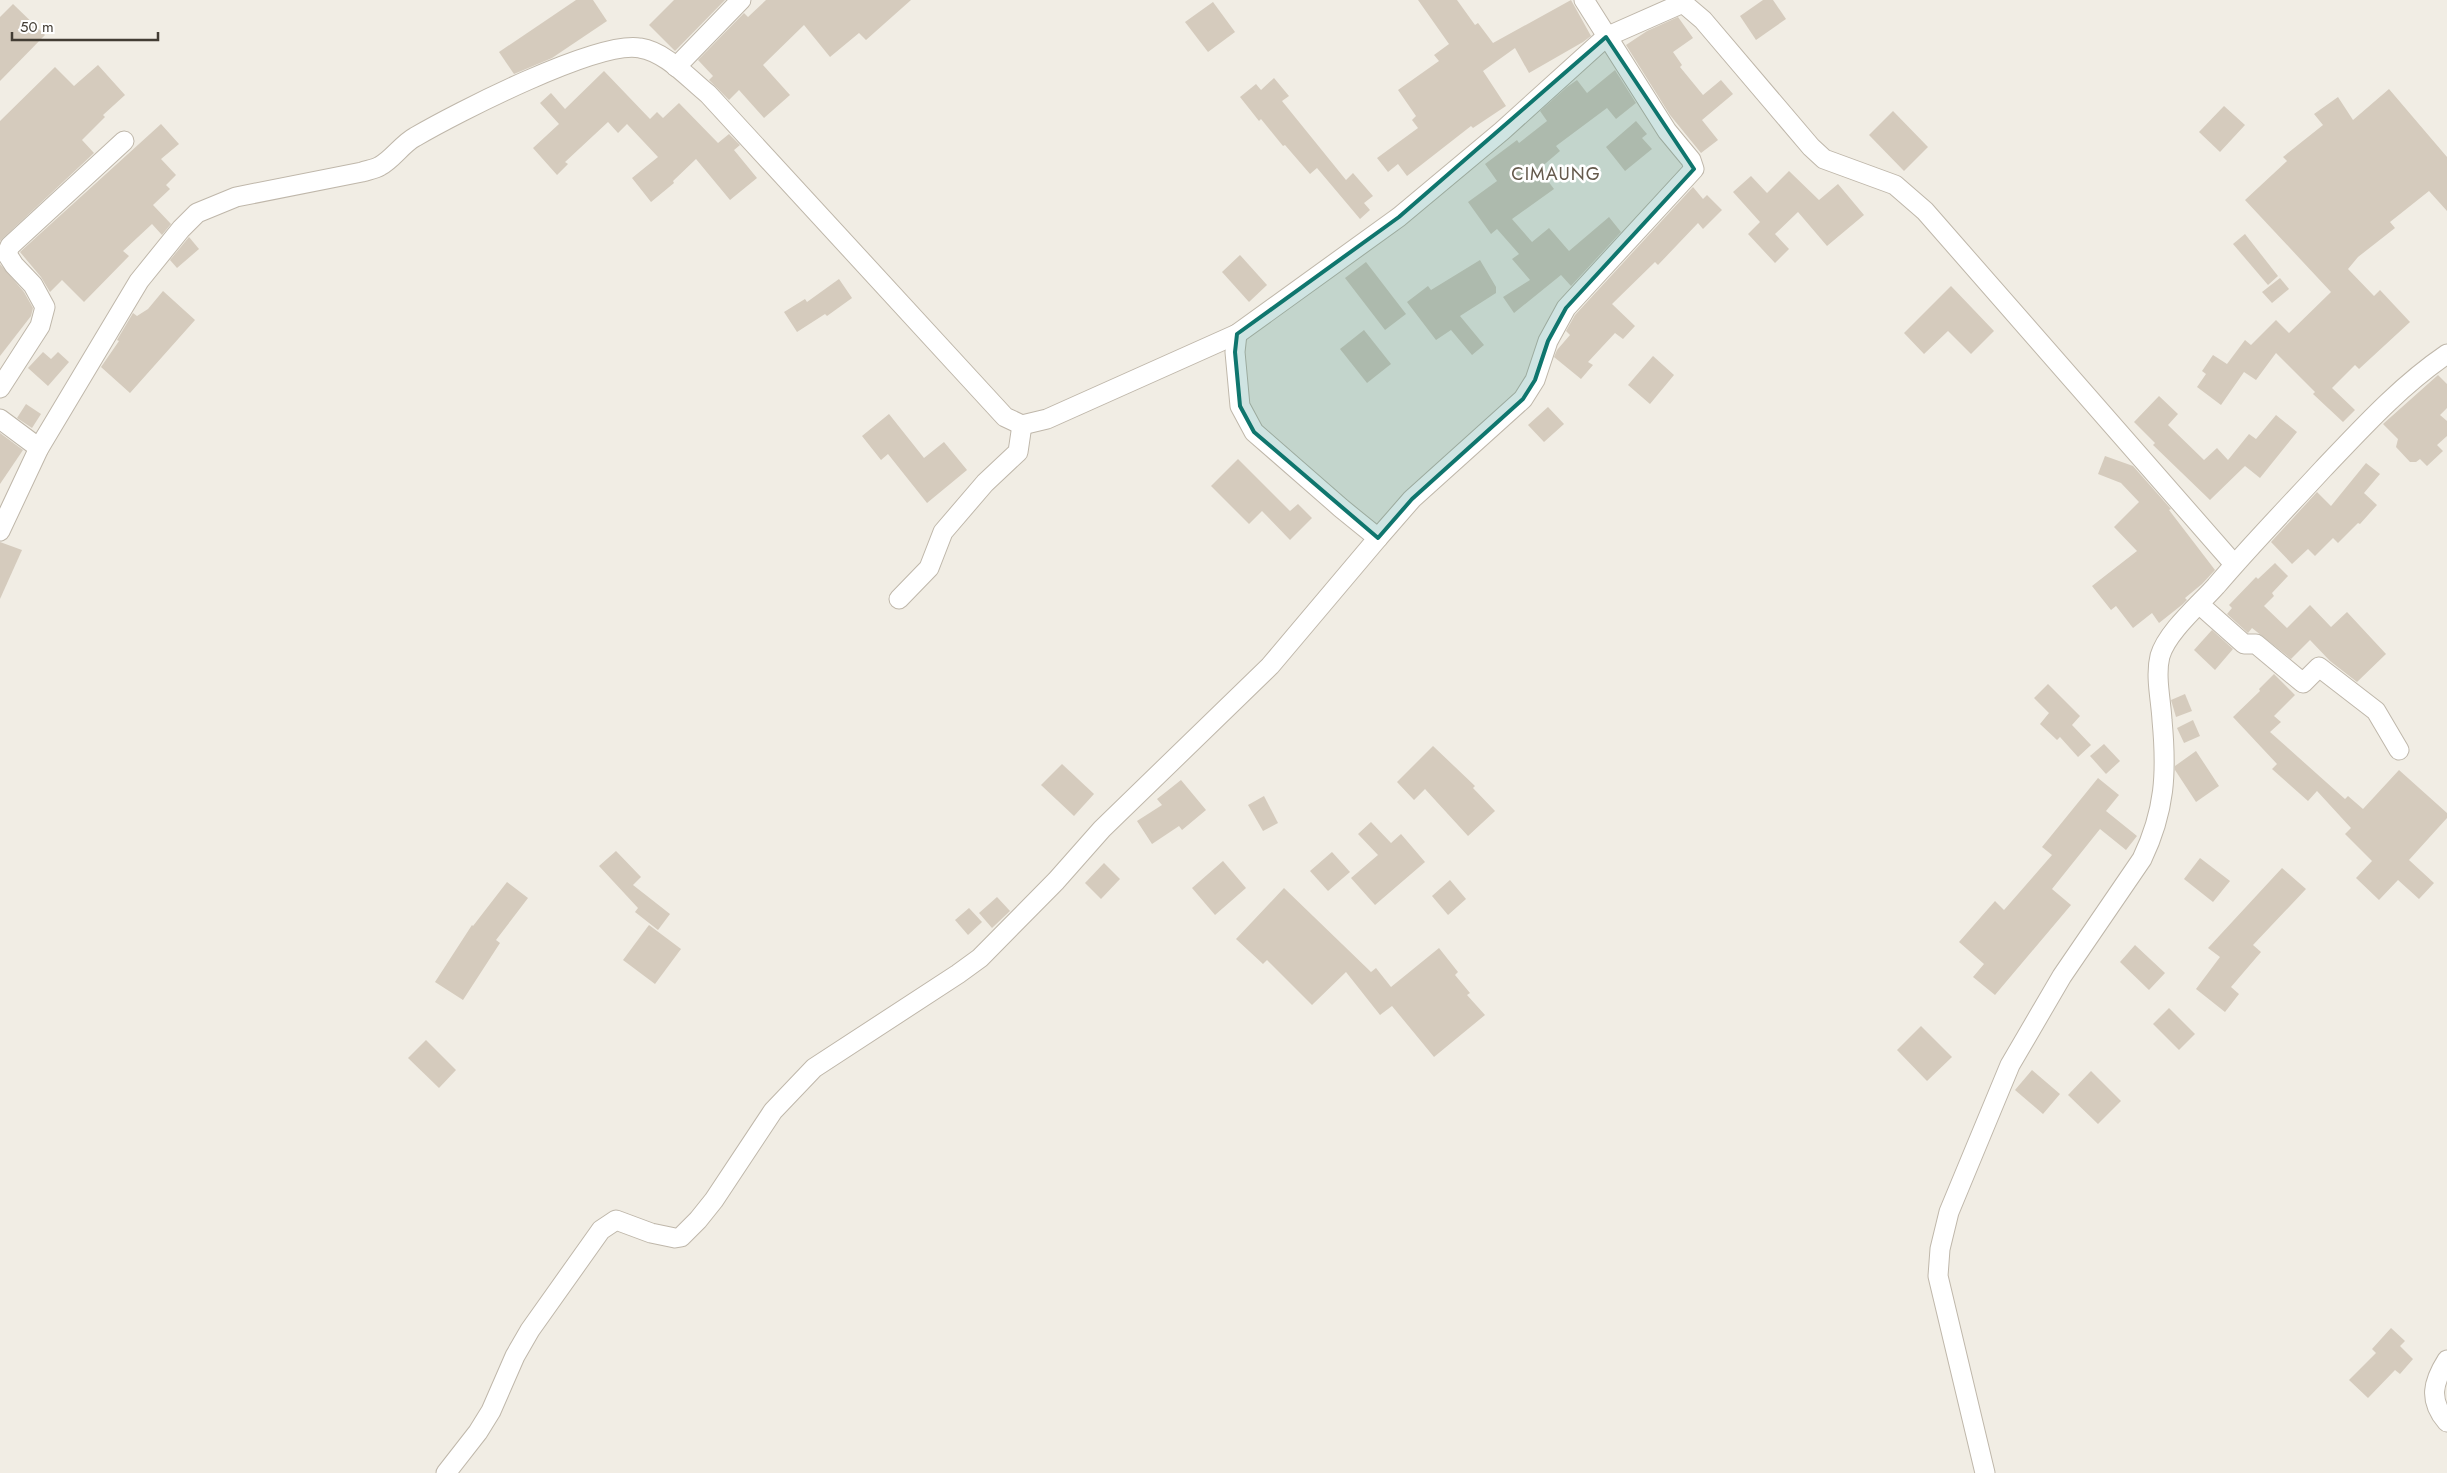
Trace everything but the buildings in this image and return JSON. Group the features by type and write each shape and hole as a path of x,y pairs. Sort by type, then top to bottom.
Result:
{"street":[{"path":"676,67 741,0"},
{"path":"446,1473 478,1432 491,1411 515,1356 530,1330 601,1230 616,1220 651,1233 675,1238 681,1237 714,1200 773,1111 814,1068 980,958 1056,880 1102,829 1270,666 1412,499 1523,399 1536,380 1548,341 1566,308 1694,169 1690,160 1667,131 1584,0"},
{"path":"0,531 39,448 139,281 181,229 197,214 236,197 362,172 381,165 413,138 459,113 603,50 622,47 640,48 659,54 708,94 1005,417 1022,425 1047,419 1237,334 1399,217 1502,131 1606,37 1688,2 1811,147 1824,159 1895,185 1925,211 2234,564"},
{"path":"0,388 40,326 45,307 33,285 14,265 8,254 10,246 124,141"},
{"path":"1237,334 1235,352 1240,406 1254,432 1378,538"},
{"path":"1985,1473 1938,1276 1940,1248 1949,1212 2022,1043 2062,976 2142,860 2151,840 2162,805 2164,781 2165,747 2158,670 2160,656 2168,639 2234,564 2366,423 2422,372 2447,354"},
{"path":"0,419 39,448"},
{"path":"899,599 929,568 943,532 985,483 1018,452 1022,425"},
{"path":"2199,604 2244,644 2256,644 2303,683 2319,666 2376,711 2399,750"},
{"path":"2447,1360 2436,1377 2435,1397 2441,1415 2447,1422"}],"highlighted area":[{"path":"1606,37 1694,169 1566,308 1548,341 1535,380 1523,399 1412,499 1378,538 1254,432 1240,406 1235,352 1237,334 1399,217"}],"district":[{"name":"CIMAUNG","path":"1556,174"}]}
